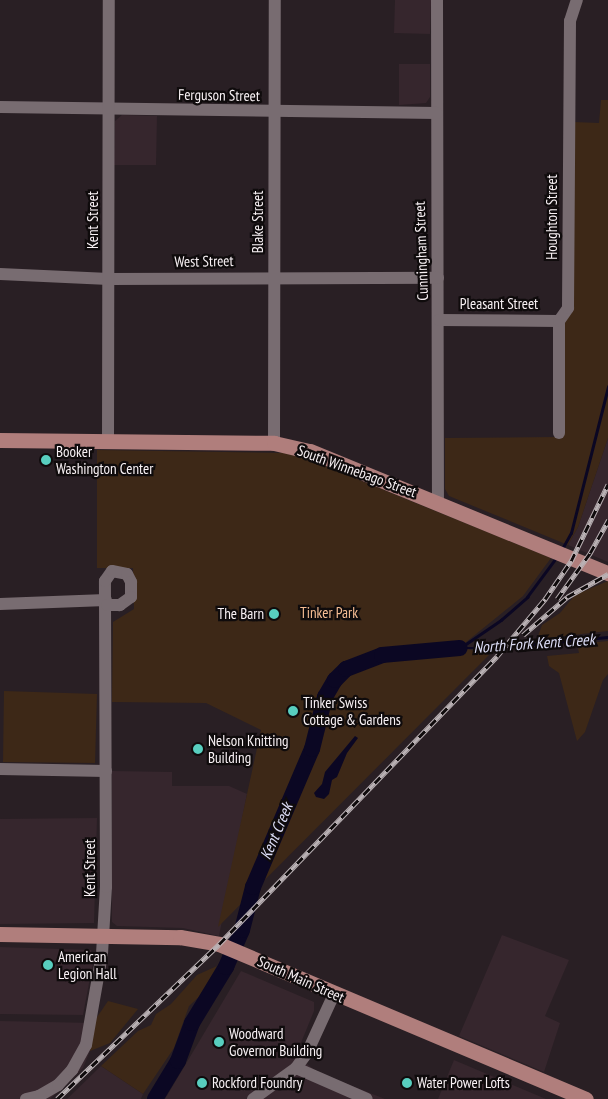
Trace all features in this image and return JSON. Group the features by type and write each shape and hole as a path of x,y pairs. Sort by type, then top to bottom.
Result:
{"main road":[{"name":"South Winnebago Street","path":"0,440 274,443 310,451 438,501 608,573"},
{"name":"South Main Street","path":"0,934 193,938 224,946 586,1099"}],"street":[{"name":"Kent Street","path":"108,440 110,0"},
{"name":"Blake Street","path":"274,0 274,443"},
{"name":"Cunningham Street","path":"437,0 438,501"},
{"name":"Houghton Street","path":"559,433 559,321 568,308 570,21 577,0"},
{"name":"Ferguson Street","path":"0,107 109,110 437,113"},
{"name":"West Street","path":"0,274 109,279 274,276 438,278"},
{"name":"Pleasant Street","path":"439,320 559,321"},
{"name":"Kent Street","path":"0,604 107,603 105,936 86,1045 72,1070 58,1085 39,1096 26,1099"},
{"path":"0,769 106,770"},
{"path":"253,1099 296,1068 307,1052 334,994"},
{"path":"296,1068 352,1096 367,1099"}],"shaded area":[{"path":"395,0 431,0 430,34 394,33"},
{"path":"399,64 430,64 430,97 426,103 399,105"},
{"path":"122,115 157,116 156,165 114,165 115,121"},
{"path":"608,438 608,562 568,545 578,527"},
{"path":"355,736 358,738 347,753 337,777 332,780 329,794 324,799 316,797 314,793 322,784 325,772"},
{"path":"112,771 172,772 172,786 229,786 247,794 219,936 183,928 117,926 112,922"},
{"path":"97,818 94,923 0,924 0,819"},
{"path":"502,935 569,960 545,1016 560,1023 544,1072 459,1036"},
{"path":"0,947 91,950 94,957 83,1015 0,1014"},
{"path":"241,971 314,1002 314,1011 296,1055 317,1072 385,1099 165,1099"},
{"path":"0,1021 93,1023 90,1051 83,1068 50,1099 0,1099"},
{"path":"454,1060 546,1099 438,1099"},
{"path":"101,1066 143,1094 141,1099 67,1099"}],"green space":[{"path":"601,100 608,100 608,438 578,527 568,545 449,496 445,489 445,438 557,437 573,122 599,123"},
{"name":"Tinker Park","path":"97,450 284,453 310,460 551,558 523,596 460,647 489,655 218,927 261,730 206,703 112,702 113,622 134,609 133,568 97,568"},
{"path":"608,581 608,631 537,639 542,625 560,613 575,595"},
{"path":"608,641 608,674 603,680 585,732 577,741 559,673 549,666 547,656 579,653 577,644"},
{"path":"4,691 97,694 95,763 3,762"},
{"path":"217,966 201,995 189,1006 174,1048 143,1094 101,1066 138,1031 151,1025 156,1014 171,1004 197,975"},
{"path":"108,1001 138,1009 110,1043 90,1051 93,1023"}],"waterway":[{"path":"562,549 571,533 608,387"},
{"path":"460,648 501,620 527,597 556,558"},
{"name":"North Fork Kent Creek","path":"460,648 493,648 608,637"},
{"name":"Kent Creek","path":"155,1099 178,1061 192,1023 226,967 242,930 253,887 312,749 325,697 335,680 346,669 382,655 460,648"}],"railway":[{"path":"57,1099 219,944 497,656 545,599 571,561 608,484"},
{"path":"557,599 590,553 608,520"},
{"path":"523,635 567,597 608,574"}],"place":[{"name":"Booker Washington Center","path":"46,460"},
{"name":"The Barn","path":"274,614"},
{"name":"Tinker Swiss Cottage & Gardens","path":"293,711"},
{"name":"Nelson Knitting Building","path":"198,749"},
{"name":"American Legion Hall","path":"48,965"},
{"name":"Woodward Governor Building","path":"219,1042"},
{"name":"Rockford Foundry","path":"202,1083"},
{"name":"Water Power Lofts","path":"407,1083"}]}
